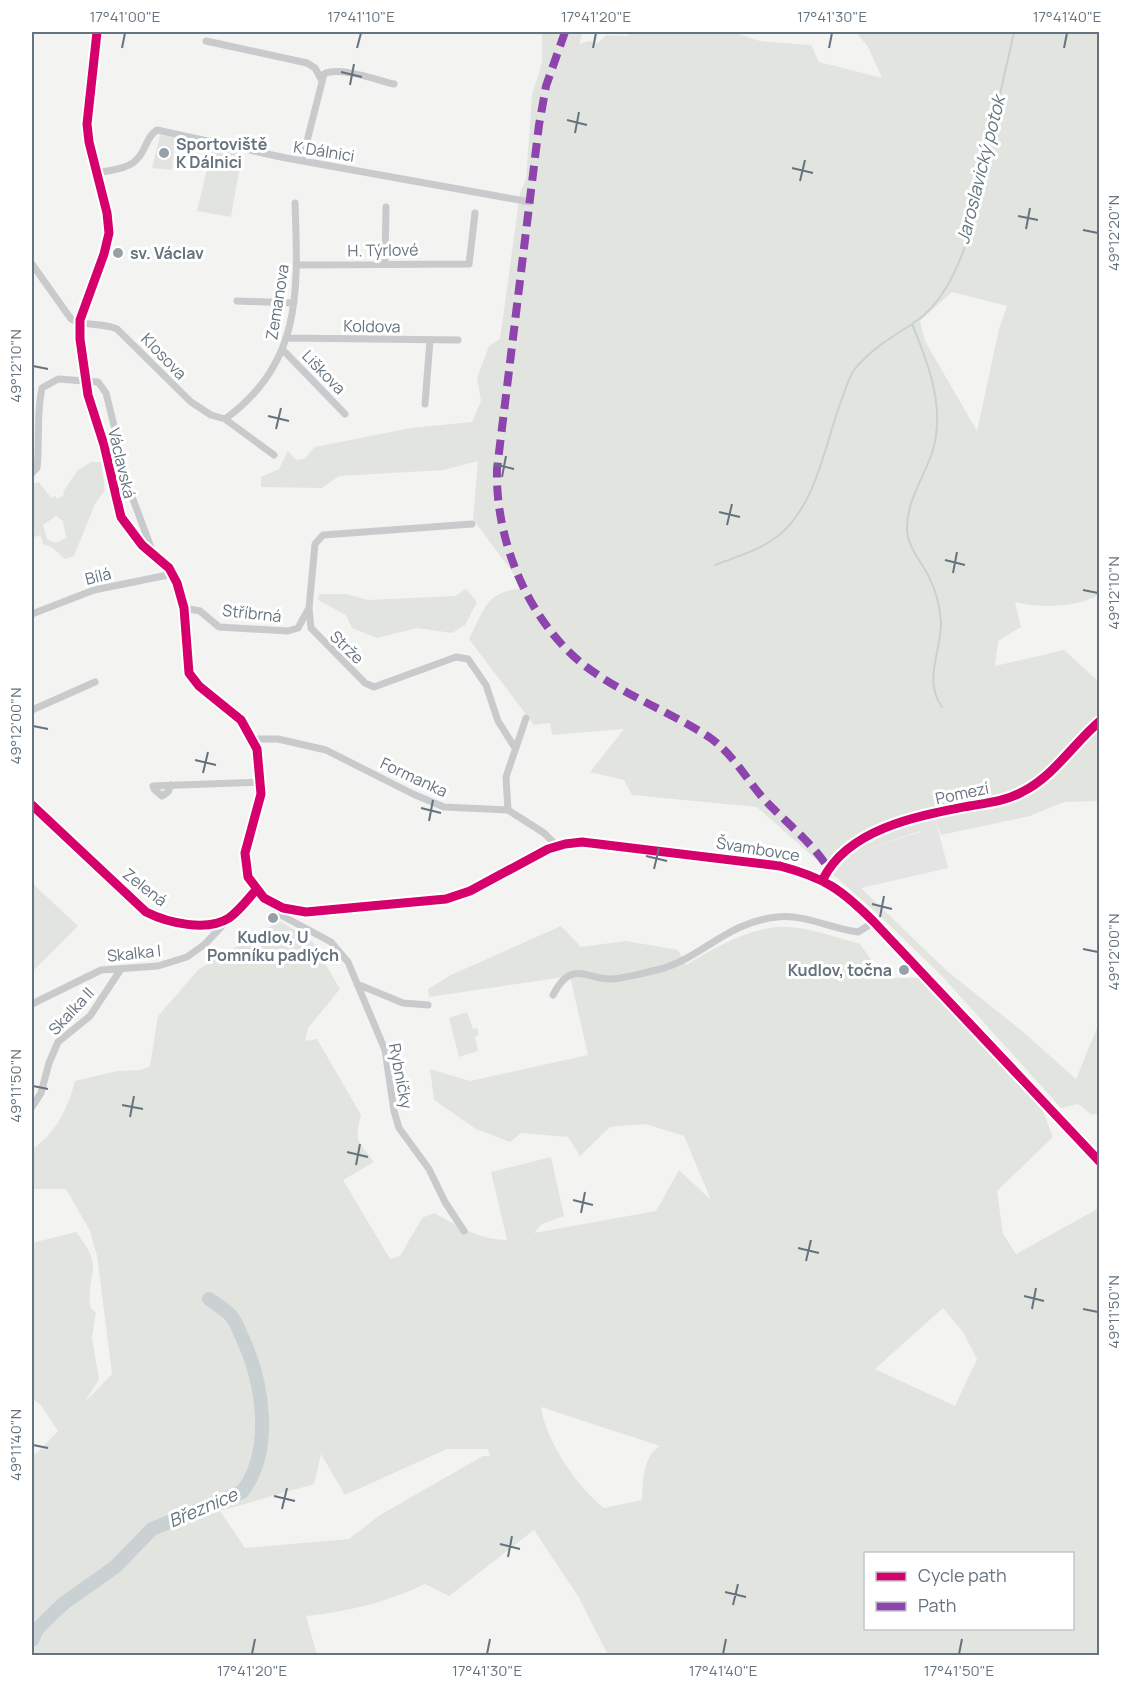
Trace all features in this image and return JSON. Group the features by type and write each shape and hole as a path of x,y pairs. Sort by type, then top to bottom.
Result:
{"street":[{"name":"Václavská","path":"97,32 87,124 107,213 109,232 104,254 80,323 85,379 104,445 118,510 130,531 173,574 184,608 189,673 199,686 241,720 253,739 260,760 261,782 259,804 244,860 248,877 256,890"},
{"path":"206,41 307,63 315,68 321,79"},
{"path":"302,160 321,79 330,70 394,84"},
{"name":"K Dálnici","path":"97,173 131,164 138,159 151,134 157,130 302,160 530,202"},
{"name":"Zemanova","path":"225,419 269,377 283,350 294,303 298,265 295,202"},
{"path":"385,263 386,207"},
{"name":"H. Týrlové","path":"298,265 469,264 475,213"},
{"path":"32,264 63,310 80,323"},
{"path":"237,301 294,303"},
{"name":"Klosova","path":"80,323 117,329 191,402 212,415 225,419 274,455"},
{"name":"Koldova","path":"286,338 458,340"},
{"path":"425,404 430,340"},
{"name":"Liškova","path":"283,350 345,414"},
{"path":"32,473 37,468 40,444 37,412 42,388 58,379 85,379 98,382 106,393 130,491 153,554"},
{"name":"Strže","path":"472,524 323,535 315,544 309,608 315,634 369,686 380,687 456,657 468,659 486,685 498,721 515,748"},
{"name":"Bílá","path":"32,614 94,590 173,574"},
{"name":"Stříbrná","path":"184,608 200,611 219,627 288,631 298,628 309,608"},
{"path":"32,710 95,682"},
{"path":"508,810 504,784 526,718"},
{"name":"Pomezí","path":"823,879 843,852 893,824 1004,800 1023,792 1040,781 1100,721"},
{"name":"Formanka","path":"253,739 278,739 326,750 423,799 444,807 508,810 544,833 556,846"},
{"path":"171,785 261,782"},
{"name":"Zelená","path":"32,805 146,912 163,920 186,923 216,923 231,917"},
{"name":"Švambovce","path":"276,904 306,912 333,911 459,895 556,846 582,842 780,866 823,879 851,899 874,922 1100,1161"},
{"path":"231,917 256,890 276,904"},
{"name":"Rybníčky","path":"276,904 277,913 281,916 320,935 341,951 385,1050 394,1111 399,1128 429,1169 445,1202 464,1231"},
{"name":"Skalka I","path":"32,1004 81,977 101,970 158,966 187,957 205,944 231,917"},
{"path":"553,995 565,979 579,973 613,979 674,966 719,936 760,920 801,918 858,932 874,922"},
{"name":"Skalka II","path":"32,1107 41,1093 49,1063 58,1042 90,1016 121,969"},
{"path":"357,984 403,1003 428,1005"}],"shaded area":[{"path":"542,32 583,32 579,44 589,41 598,43 606,35 628,36 628,32 733,32 760,41 811,45 819,62 882,78 868,47 856,32 1099,32 1099,595 1080,602 1058,606 1036,606 1015,602 1021,627 998,641 995,666 1064,650 1099,682 1099,801 1064,802 1030,816 941,835 935,818 919,822 920,831 855,853 835,870 861,888 947,971 1022,1031 1076,1079 1099,1023 1099,1113 1092,1115 1078,1104 1061,1108 942,976 879,915 757,807 632,795 624,780 590,772 624,729 552,735 550,723 534,725 469,639 488,603 494,597 511,590 524,588 473,519 478,461 443,470 339,476 322,488 261,487 261,477 279,469 288,451 296,460 304,459 315,447 411,428 472,422 481,401 477,378 489,346 500,339 520,193 526,180 532,94 542,63","holes":["952,292 1007,306 999,329 977,431 925,341 920,321"]},
{"name":"Sportoviště K Dálnici","path":"160,135 175,137 172,170 152,168"},
{"path":"213,144 241,151 242,155 231,217 197,211"},
{"path":"91,462 101,462 105,490 95,504 74,556 65,559 53,548 43,544 40,535 32,538 32,484 39,482 51,498 55,496 57,499 64,495 63,492 78,470","holes":["56,516 63,521 66,538 56,543 47,539 43,525"]},
{"path":"466,589 477,602 465,625 452,633 417,628 377,638 352,628 346,615 318,600 319,594 347,594 368,600 455,596"},
{"path":"935,818 948,868 861,888 835,870 855,853 920,832 918,823"},
{"path":"32,883 78,926 32,972"},
{"path":"280,921 312,941 340,989 308,1028 305,1041 317,1039 361,1115 358,1140 374,1162 343,1180 390,1259 400,1256 422,1218 434,1213 478,1235 507,1240 491,1172 551,1157 564,1216 542,1224 534,1233 656,1211 679,1170 711,1200 684,1136 645,1124 610,1127 580,1156 568,1137 521,1133 510,1142 476,1129 434,1100 430,1069 470,1081 588,1055 570,976 429,997 428,989 451,975 561,926 581,947 626,941 678,950 686,965 741,936 765,929 787,927 819,932 860,944 884,978 919,978 1041,1106 1053,1137 997,1191 1003,1234 1016,1254 1099,1208 1099,1655 608,1655 578,1596 534,1530 449,1596 425,1584 367,1605 306,1616 317,1655 32,1655 32,1448 36,1454 58,1431 40,1404 32,1399 32,1243 76,1232 85,1245 93,1262 90,1307 96,1313 92,1338 99,1379 85,1402 112,1374 97,1256 90,1231 66,1189 32,1189 32,1149 48,1136 60,1119 75,1081 117,1071 141,1070 150,1066 158,1016 199,969","holes":["943,1308 963,1332 977,1359 955,1406 875,1369","541,1407 660,1446 654,1450 647,1462 642,1500 604,1508 594,1499 564,1462 549,1434","447,1449 488,1449 490,1456 483,1456 380,1515 349,1539 245,1548 220,1511 314,1484 321,1454 345,1495"]},
{"path":"467,1012 473,1029 477,1028 479,1035 475,1036 478,1051 459,1057 449,1018"}],"waterway":[{"name":"Jaroslavický potok","path":"942,707 937,697 933,677 941,623 939,604 931,581 912,548 907,530 907,520 915,492 931,456 937,422 937,405 930,372 912,324 940,298 953,276 967,241 1014,32"},
{"path":"715,565 764,545 792,523 819,471 852,373 873,351 911,325"},
{"name":"Březnice","path":"32,1640 38,1628 64,1603 115,1567 152,1529 242,1492 252,1475 262,1436 260,1395 255,1374 231,1316 209,1299"}],"marked path":[{"path":"565,32 546,86 539,125 497,469 498,495 508,548 529,598 560,643 579,661 610,683 693,727 717,743 763,798 806,840 828,868"}],"cycle path":[{"path":"97,32 87,124 89,142 107,213 109,233 104,254 80,320 80,339 88,395 104,445 121,517 142,545 169,568 177,583 184,608 189,673 199,686 241,720 257,749 261,794 245,853 248,877 264,898 283,908 306,912 446,899 470,891 548,849 582,842 780,866 796,870 832,886 874,922 1100,1162"},
{"path":"823,879 850,847 887,827 928,814 1003,800 1033,786 1044,778 1100,721"},
{"path":"32,805 146,912 155,916 187,924 210,925 229,918 256,890"}],"place":[{"name":"Sportoviště K Dálnici","path":"164,153"},
{"name":"sv. Václav","path":"118,253"},
{"name":"Kudlov, U Pomníku padlých","path":"273,918"},
{"name":"Kudlov, točna","path":"904,970"}]}
